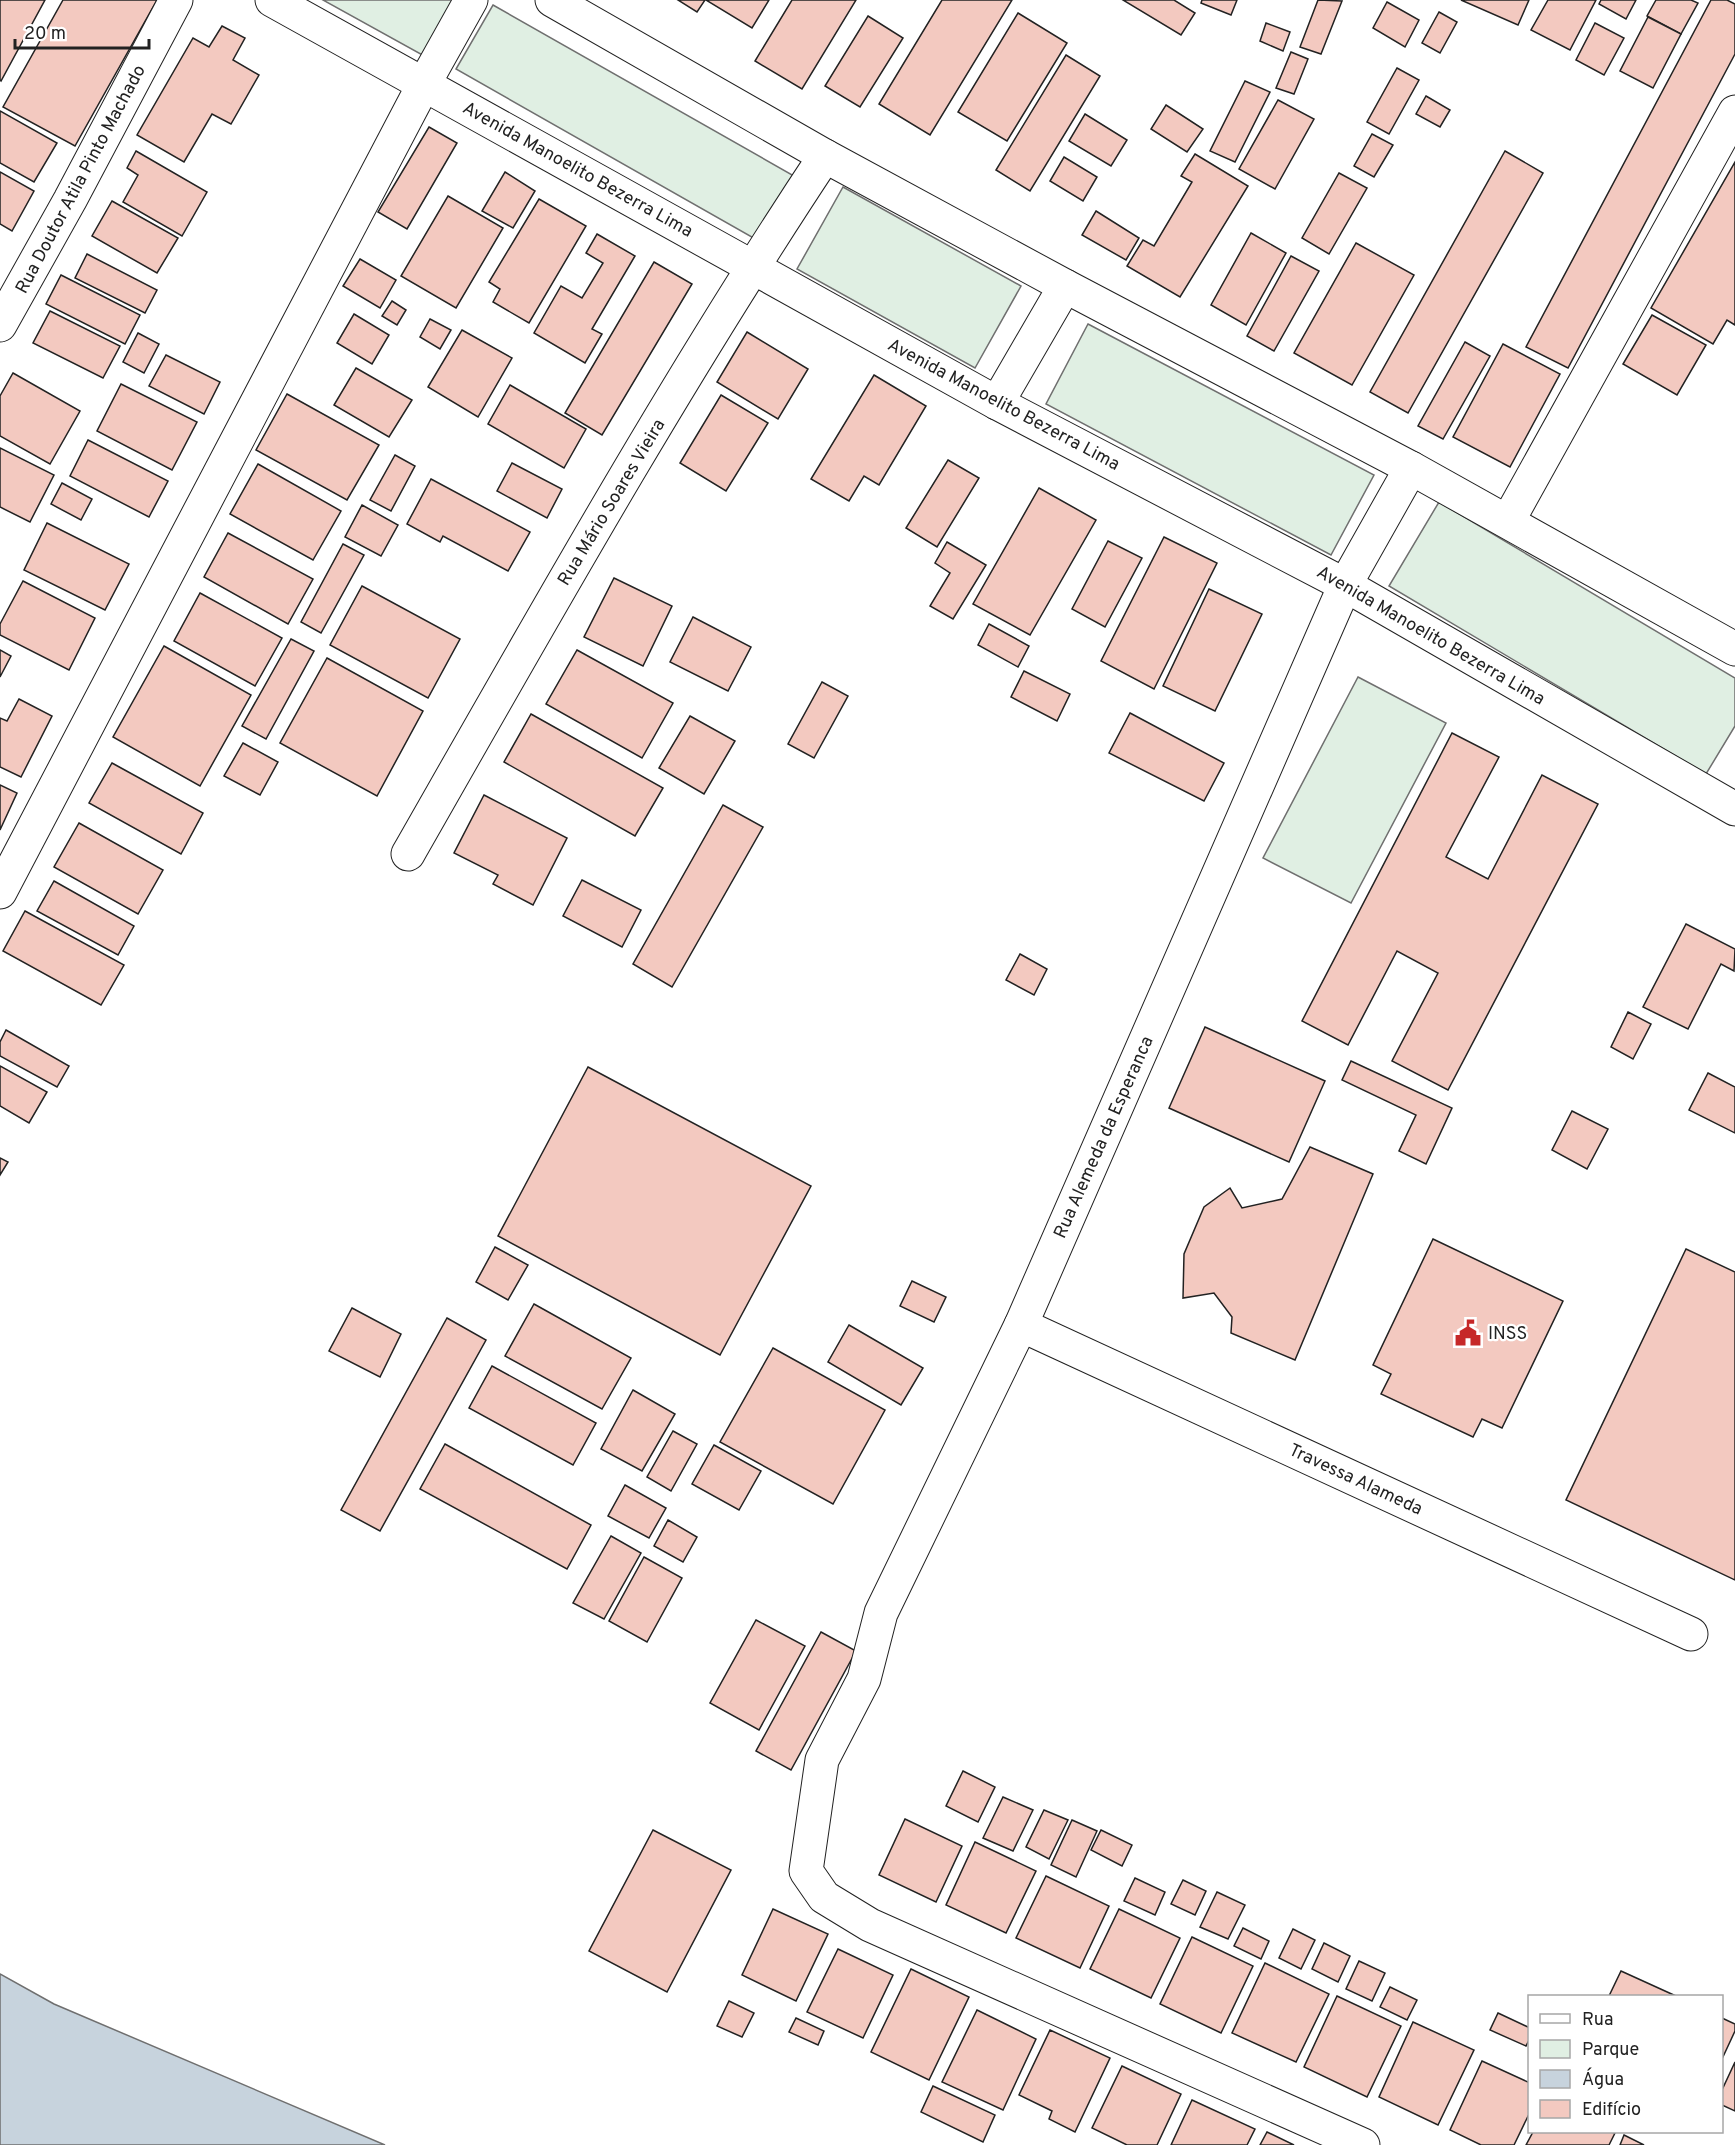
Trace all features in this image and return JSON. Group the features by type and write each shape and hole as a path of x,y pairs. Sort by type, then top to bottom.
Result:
{"street":[{"name":"Rua Doutor Atila Pinto Machado","path":"0,325 70,200 176,0"},
{"name":"Avenida Manoelito Bezerra Lima","path":"272,0 997,403 1345,585 1735,809"},
{"path":"0,892 424,84 471,0"},
{"path":"552,0 825,156 1065,286 1411,468 1735,648"},
{"path":"1508,521 1735,112"},
{"name":"Rua Mário Soares Vieira","path":"408,854 581,551 752,266 825,156"},
{"path":"997,403 1065,286"},
{"name":"Rua Alemeda da Esperanca","path":"1363,2145 870,1925 824,1897 806,1871 822,1760 864,1679 881,1613 1021,1324 1345,585 1411,468"},
{"name":"Travessa Alameda","path":"1021,1324 1691,1634"}],"green space":[{"path":"323,0 459,0 426,57"},
{"path":"493,5 794,176 757,240 456,69"},
{"path":"843,187 1021,286 975,368 797,269"},
{"path":"1088,324 1374,475 1331,555 1046,404"},
{"path":"1439,502 1735,678 1735,726 1706,774 1389,586"},
{"path":"1358,677 1446,723 1351,903 1263,858"}],"water":[{"path":"0,1974 54,2004 385,2145 0,2145"}],"building":[{"path":"0,0 45,0 1,81 0,80"},
{"path":"63,0 157,0 75,146 3,107"},
{"path":"678,0 705,0 697,12"},
{"path":"706,0 769,0 752,28"},
{"path":"792,0 856,0 802,89 755,61"},
{"path":"942,0 1012,0 930,135 879,104"},
{"path":"1123,0 1174,0 1195,13 1181,35"},
{"path":"1202,0 1237,0 1231,15 1201,3"},
{"path":"1318,0 1342,1 1321,54 1300,47"},
{"path":"1461,0 1529,0 1518,25"},
{"path":"1548,0 1596,0 1570,50 1531,30"},
{"path":"1601,0 1636,0 1626,19 1599,4"},
{"path":"1656,0 1691,0 1698,3 1681,34 1647,16"},
{"path":"1711,0 1727,0 1735,4 1735,54 1568,368 1526,347"},
{"path":"1387,2 1419,20 1405,47 1373,28"},
{"path":"1439,12 1457,22 1440,53 1422,43"},
{"path":"1018,13 1067,43 1007,141 958,112"},
{"path":"868,16 903,38 860,107 825,86"},
{"path":"1648,17 1681,34 1653,88 1620,71"},
{"path":"1266,23 1290,32 1283,51 1260,41"},
{"path":"1595,23 1624,38 1604,75 1576,60"},
{"path":"222,26 245,38 233,60 259,75 231,124 212,114 184,162 137,135 193,38 209,47"},
{"path":"1291,52 1308,59 1294,94 1276,88"},
{"path":"1066,55 1100,76 1030,191 996,170"},
{"path":"1397,68 1419,80 1389,134 1367,122"},
{"path":"1245,81 1270,92 1235,162 1210,151"},
{"path":"1426,96 1450,110 1440,127 1416,114"},
{"path":"1278,100 1314,119 1275,189 1239,169"},
{"path":"1166,105 1203,129 1187,152 1151,129"},
{"path":"0,111 57,143 34,182 0,163"},
{"path":"1085,114 1127,140 1111,166 1069,141"},
{"path":"429,127 457,143 407,229 378,212"},
{"path":"1372,134 1393,145 1374,177 1354,166"},
{"path":"136,151 207,192 182,236 123,202 138,175 127,168"},
{"path":"1505,151 1543,173 1408,413 1370,392"},
{"path":"1195,154 1248,186 1180,297 1127,266 1143,240 1154,246 1192,182 1181,176"},
{"path":"1064,157 1097,177 1083,201 1050,181"},
{"path":"1735,162 1735,325 1727,320 1713,344 1651,308"},
{"path":"0,172 34,191 12,231 0,224"},
{"path":"505,172 535,191 513,228 482,211"},
{"path":"1339,173 1367,188 1329,254 1302,238"},
{"path":"448,196 503,228 456,308 401,276"},
{"path":"539,199 586,226 529,323 493,302 500,289 489,282"},
{"path":"112,201 178,238 157,273 92,236"},
{"path":"1096,211 1139,238 1126,260 1082,235"},
{"path":"1251,233 1286,253 1246,325 1211,305"},
{"path":"597,234 635,256 592,329 602,334 585,363 534,333 561,286 582,298 603,263 586,253"},
{"path":"1356,243 1414,275 1352,385 1294,353"},
{"path":"87,254 157,290 145,313 75,278"},
{"path":"1291,256 1319,271 1274,351 1247,336"},
{"path":"360,259 396,280 380,308 343,286"},
{"path":"654,262 692,284 602,435 565,413"},
{"path":"61,275 140,315 125,344 46,304"},
{"path":"392,301 406,310 397,325 382,316"},
{"path":"50,311 120,346 103,378 33,343"},
{"path":"354,314 389,335 372,364 337,343"},
{"path":"1652,315 1706,345 1677,395 1623,364"},
{"path":"430,319 451,330 440,349 420,337"},
{"path":"462,330 512,358 478,417 428,387"},
{"path":"747,332 808,369 778,419 717,382"},
{"path":"138,333 159,344 144,373 123,362"},
{"path":"1465,342 1490,356 1443,439 1418,426"},
{"path":"1503,344 1560,374 1510,467 1453,437"},
{"path":"166,355 220,382 204,414 149,386"},
{"path":"356,368 412,400 389,437 334,405"},
{"path":"13,373 80,411 50,464 0,436 0,396"},
{"path":"874,375 926,406 879,485 864,476 849,501 811,479"},
{"path":"121,384 197,422 172,470 97,431"},
{"path":"510,385 586,429 564,468 488,424"},
{"path":"287,394 379,445 347,500 256,450"},
{"path":"721,395 768,423 726,491 680,463"},
{"path":"88,440 168,481 149,517 70,476"},
{"path":"0,448 54,475 30,522 0,507"},
{"path":"395,455 415,466 391,511 370,500"},
{"path":"948,460 979,478 937,547 906,528"},
{"path":"512,463 562,489 547,518 497,491"},
{"path":"258,464 341,511 313,560 230,514"},
{"path":"431,479 530,532 508,571 443,536 440,542 407,524"},
{"path":"62,483 92,499 81,520 51,504"},
{"path":"1039,488 1096,520 1030,635 973,604"},
{"path":"362,505 398,525 381,556 345,537"},
{"path":"47,523 129,564 105,610 24,570"},
{"path":"228,533 313,579 288,624 204,577"},
{"path":"1164,537 1217,563 1154,689 1101,661"},
{"path":"1108,541 1142,558 1105,627 1072,609"},
{"path":"947,542 986,565 953,619 930,606 950,573 935,563"},
{"path":"343,544 364,555 321,633 301,622"},
{"path":"614,578 672,606 643,666 584,637"},
{"path":"23,581 95,618 69,670 0,635 0,624"},
{"path":"362,586 460,639 428,698 330,645"},
{"path":"1209,589 1262,614 1215,711 1163,686"},
{"path":"200,593 282,638 255,686 174,641"},
{"path":"693,617 751,647 728,691 670,662"},
{"path":"989,624 1029,646 1018,667 978,645"},
{"path":"291,639 314,651 266,739 242,726"},
{"path":"164,646 251,695 200,786 113,737"},
{"path":"0,650 11,656 0,677"},
{"path":"577,650 673,703 642,758 546,704"},
{"path":"327,658 423,711 377,796 280,743"},
{"path":"1024,671 1070,694 1057,721 1011,697"},
{"path":"822,682 848,696 814,758 788,744"},
{"path":"19,699 52,716 21,777 0,767 0,718 7,721"},
{"path":"1130,713 1224,763 1204,801 1109,753"},
{"path":"531,714 663,788 635,836 504,762"},
{"path":"690,716 735,741 704,794 659,768"},
{"path":"1452,733 1499,757 1446,857 1488,879 1542,775 1598,804 1448,1090 1392,1061 1438,973 1397,951 1348,1045 1302,1021"},
{"path":"243,743 278,762 260,795 224,776"},
{"path":"112,763 203,813 181,854 89,803"},
{"path":"0,785 17,793 0,830"},
{"path":"484,795 567,838 533,905 493,884 498,875 454,853"},
{"path":"723,805 763,827 672,987 633,964"},
{"path":"79,823 163,870 138,914 54,867"},
{"path":"582,880 641,910 622,947 563,916"},
{"path":"54,881 134,926 118,955 37,911"},
{"path":"25,911 124,965 101,1005 3,951"},
{"path":"1686,924 1735,949 1734,971 1721,964 1688,1029 1643,1007"},
{"path":"1020,954 1047,969 1034,995 1006,980"},
{"path":"1628,1012 1651,1024 1633,1059 1611,1047"},
{"path":"1205,1027 1325,1081 1289,1162 1169,1108"},
{"path":"6,1030 69,1066 57,1087 0,1056 0,1042"},
{"path":"1351,1061 1452,1108 1426,1164 1399,1151 1416,1115 1342,1080"},
{"path":"0,1066 47,1092 29,1123 0,1106"},
{"path":"588,1067 811,1186 720,1355 498,1236"},
{"path":"1708,1073 1735,1087 1735,1133 1689,1110"},
{"path":"1572,1111 1608,1129 1587,1169 1552,1150"},
{"path":"1310,1147 1373,1174 1295,1360 1231,1333 1232,1317 1214,1293 1183,1298 1184,1254 1204,1207 1230,1188 1242,1208 1282,1199"},
{"path":"0,1158 8,1162 0,1175"},
{"name":"INSS","path":"1433,1239 1563,1301 1502,1428 1482,1419 1473,1437 1381,1394 1391,1374 1373,1365"},
{"path":"495,1247 528,1265 508,1300 476,1282"},
{"path":"1686,1249 1735,1272 1735,1580 1566,1500"},
{"path":"912,1281 946,1297 934,1322 900,1306"},
{"path":"534,1304 631,1358 602,1409 505,1356"},
{"path":"352,1308 401,1334 380,1377 329,1351"},
{"path":"447,1318 486,1340 380,1531 341,1510"},
{"path":"849,1325 923,1368 901,1405 828,1362"},
{"path":"773,1348 885,1410 833,1504 720,1442"},
{"path":"492,1366 596,1423 573,1465 469,1408"},
{"path":"633,1390 675,1414 642,1471 601,1449"},
{"path":"673,1431 697,1444 671,1491 647,1477"},
{"path":"445,1444 591,1525 567,1569 420,1489"},
{"path":"714,1445 761,1471 739,1510 692,1484"},
{"path":"625,1485 666,1508 649,1538 608,1516"},
{"path":"668,1520 697,1537 683,1562 654,1546"},
{"path":"611,1536 641,1553 604,1619 573,1603"},
{"path":"644,1557 682,1578 647,1642 609,1621"},
{"path":"756,1620 805,1646 759,1730 710,1703"},
{"path":"821,1632 856,1651 791,1770 756,1751"},
{"path":"963,1771 995,1787 978,1822 946,1806"},
{"path":"1003,1797 1033,1810 1013,1851 983,1838"},
{"path":"1044,1810 1068,1820 1049,1859 1026,1847"},
{"path":"905,1819 962,1846 936,1902 879,1875"},
{"path":"1072,1820 1097,1831 1076,1877 1051,1865"},
{"path":"653,1830 731,1870 667,1992 589,1951"},
{"path":"1101,1830 1132,1845 1122,1866 1091,1850"},
{"path":"975,1842 1036,1871 1006,1933 946,1905"},
{"path":"1046,1876 1109,1906 1080,1968 1016,1938"},
{"path":"1135,1878 1165,1892 1155,1915 1124,1901"},
{"path":"1183,1880 1206,1891 1195,1915 1171,1904"},
{"path":"1217,1892 1245,1905 1228,1939 1200,1927"},
{"path":"773,1909 828,1934 796,2001 742,1975"},
{"path":"1119,1909 1180,1938 1151,1998 1090,1969"},
{"path":"1243,1928 1269,1941 1261,1959 1234,1946"},
{"path":"1293,1929 1315,1940 1301,1969 1279,1958"},
{"path":"1192,1937 1253,1966 1221,2033 1160,2004"},
{"path":"1324,1943 1350,1956 1338,1982 1312,1969"},
{"path":"838,1949 893,1975 863,2038 807,2012"},
{"path":"1359,1961 1385,1973 1372,2001 1346,1989"},
{"path":"1265,1963 1329,1994 1296,2062 1232,2033"},
{"path":"911,1969 969,1997 929,2080 871,2052"},
{"path":"1621,1971 1674,1995 1609,1995"},
{"path":"1390,1987 1417,2000 1407,2020 1380,2007"},
{"path":"1337,1996 1401,2026 1367,2097 1304,2067"},
{"path":"729,2001 754,2013 742,2037 717,2026"},
{"path":"977,2010 1036,2039 1003,2110 942,2082"},
{"path":"1498,2013 1528,2027 1528,2042 1526,2046 1490,2030"},
{"path":"796,2018 824,2031 818,2045 789,2032"},
{"path":"1723,2018 1735,2024 1735,2031 1723,2057"},
{"path":"1413,2022 1474,2050 1438,2125 1379,2097"},
{"path":"1050,2030 1110,2058 1075,2132 1049,2119 1052,2111 1019,2095"},
{"path":"1482,2061 1528,2082 1528,2116 1514,2145 1481,2145 1450,2130"},
{"path":"1735,2062 1735,2111 1723,2105 1723,2088"},
{"path":"1122,2066 1181,2094 1157,2145 1127,2145 1092,2128"},
{"path":"933,2086 995,2115 983,2142 921,2112"},
{"path":"1192,2100 1255,2129 1247,2145 1171,2145"},
{"path":"1267,2132 1294,2145 1260,2145"},
{"path":"1532,2133 1615,2133 1609,2145 1526,2145"},
{"path":"1624,2135 1644,2145 1620,2145"}],"place":[{"name":"INSS","path":"1468,1333"}]}
